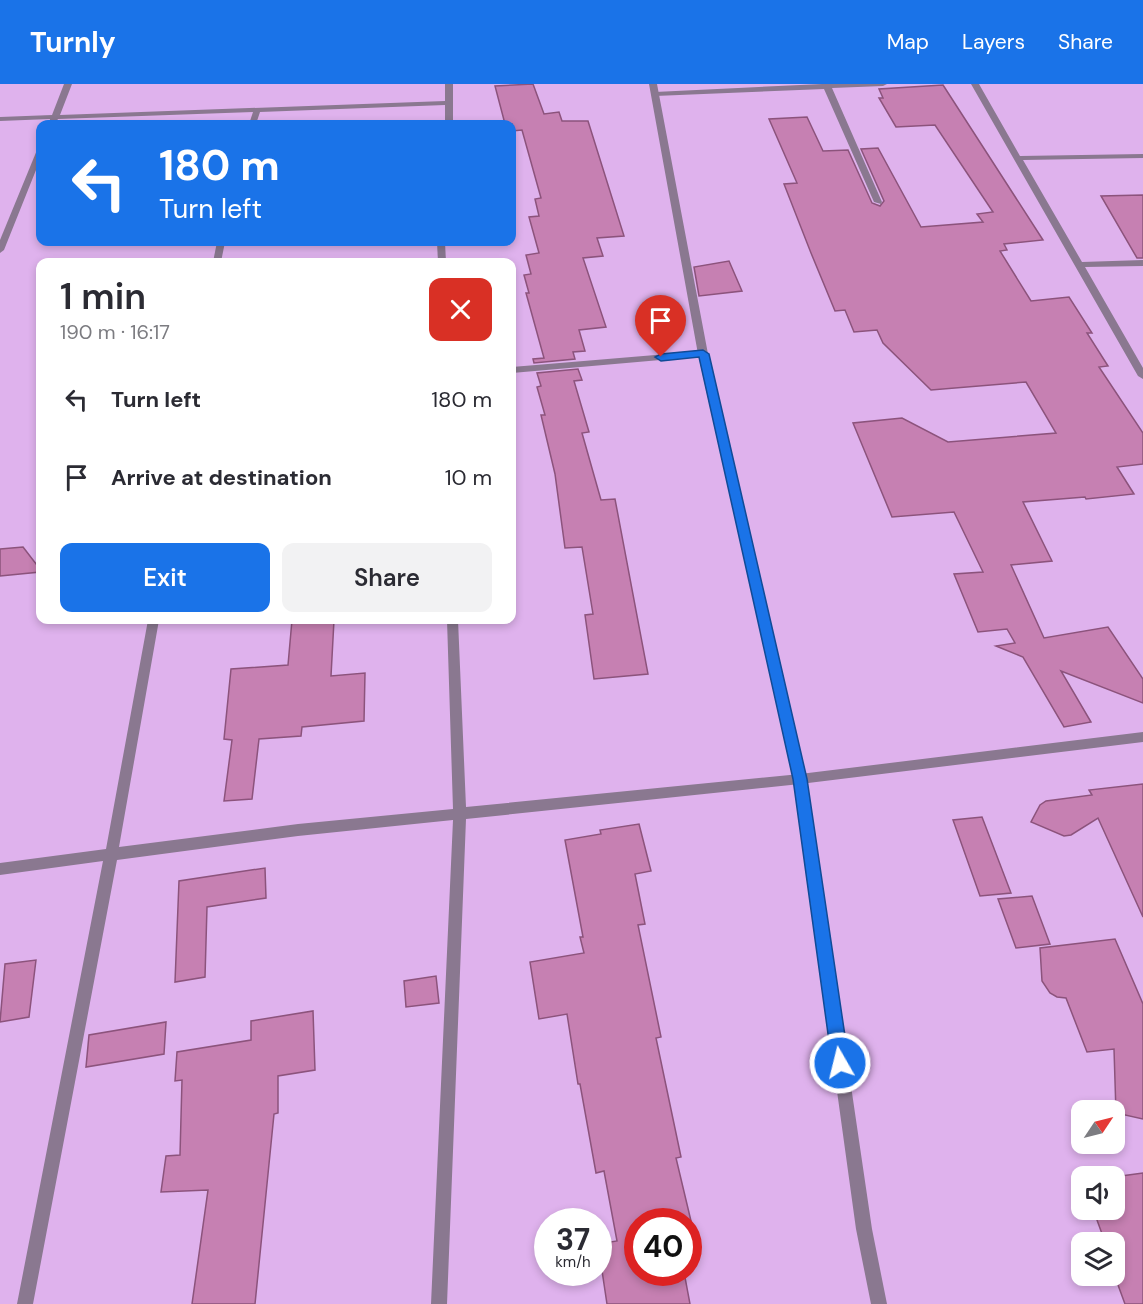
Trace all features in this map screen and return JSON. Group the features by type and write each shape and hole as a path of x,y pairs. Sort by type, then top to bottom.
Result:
{"street":[{"path":"53,120 68,84"},
{"path":"449,84 449,120"},
{"path":"879,1304 864,1229 800,779 703,354 654,89 883,84"},
{"path":"975,84 1143,376"},
{"path":"826,85 878,202"},
{"path":"72,120 448,103"},
{"path":"254,120 257,110"},
{"path":"0,119 36,120"},
{"path":"1019,158 1143,156"},
{"path":"0,250 36,162"},
{"path":"1080,265 1143,263"},
{"path":"516,370 703,354"},
{"path":"25,1304 111,856 152,624"},
{"path":"439,1304 460,813 452,624"},
{"path":"0,870 298,830 800,779 1143,737"}],"building":[{"path":"533,84 544,114 559,112 562,121 588,121 624,236 597,238 603,256 583,258 606,327 579,330 585,351 573,352 575,359 534,363 533,359 544,358 526,293 529,293 524,275 531,274 526,255 539,253 529,217 539,216 535,199 541,198 522,130 516,131 516,120 504,120 495,86"},
{"path":"943,85 1043,240 1004,244 1007,250 1000,251 1031,301 1069,297 1092,333 1087,333 1108,366 1099,367 1143,433 1143,464 1117,467 1134,494 1023,502 1052,561 1011,565 1044,638 1108,627 1143,679 1143,703 1061,671 1091,722 1064,727 1023,657 996,646 1015,643 1007,629 978,632 954,574 983,572 954,512 892,517 853,423 902,418 948,442 1056,433 1026,382 931,390 883,343 877,330 854,332 845,310 835,311 811,253 784,184 797,183 769,119 807,117 823,151 848,150 872,203 880,206 884,201 861,149 878,148 921,227 983,222 977,214 993,212 935,125 896,127 879,98 883,98 879,89"},
{"path":"1143,195 1143,258 1137,258 1101,196"},
{"path":"729,261 742,291 699,296 694,267"},
{"path":"578,369 582,380 574,381 589,432 582,433 601,500 615,499 648,674 594,679 585,615 593,614 582,547 565,548 555,474 541,415 545,415 537,387 541,386 537,373"},
{"path":"23,547 36,564 36,572 0,576 0,549"},
{"path":"292,624 334,624 331,676 365,673 364,721 302,727 301,736 259,739 252,799 224,801 232,740 224,739 231,669 288,665"},
{"path":"1143,784 1143,917 1098,818 1071,835 1064,836 1031,822 1040,805 1046,801 1092,795 1089,790"},
{"path":"982,817 1011,893 980,896 953,820"},
{"path":"639,824 651,871 635,874 645,924 638,925 661,1037 656,1038 681,1157 676,1158 688,1208 624,1208 624,1286 687,1286 690,1304 607,1304 604,1286 612,1286 612,1242 617,1241 604,1171 596,1173 567,1014 539,1019 530,962 584,953 565,840 601,834 600,830"},
{"path":"265,868 266,898 207,907 205,977 175,982 179,881"},
{"path":"1032,896 1050,944 1016,948 998,899"},
{"path":"1115,939 1143,1004 1143,1119 1125,1115 1125,1100 1116,1100 1114,1049 1087,1052 1066,998 1050,993 1042,981 1040,948"},
{"path":"36,960 29,1017 0,1022 5,964"},
{"path":"436,976 439,1003 406,1007 404,981"},
{"path":"313,1011 315,1070 278,1076 278,1113 274,1114 255,1304 192,1304 208,1190 161,1192 166,1156 180,1155 182,1080 175,1081 177,1052 251,1040 251,1021"},
{"path":"166,1022 164,1054 86,1067 89,1035"},
{"path":"1143,1173 1143,1304 1125,1304 1118,1286 1125,1286 1125,1232 1101,1232 1097,1220 1125,1220 1125,1175"}],"route":[{"path":"661,357 703,354 800,779 840,1063"}]}
